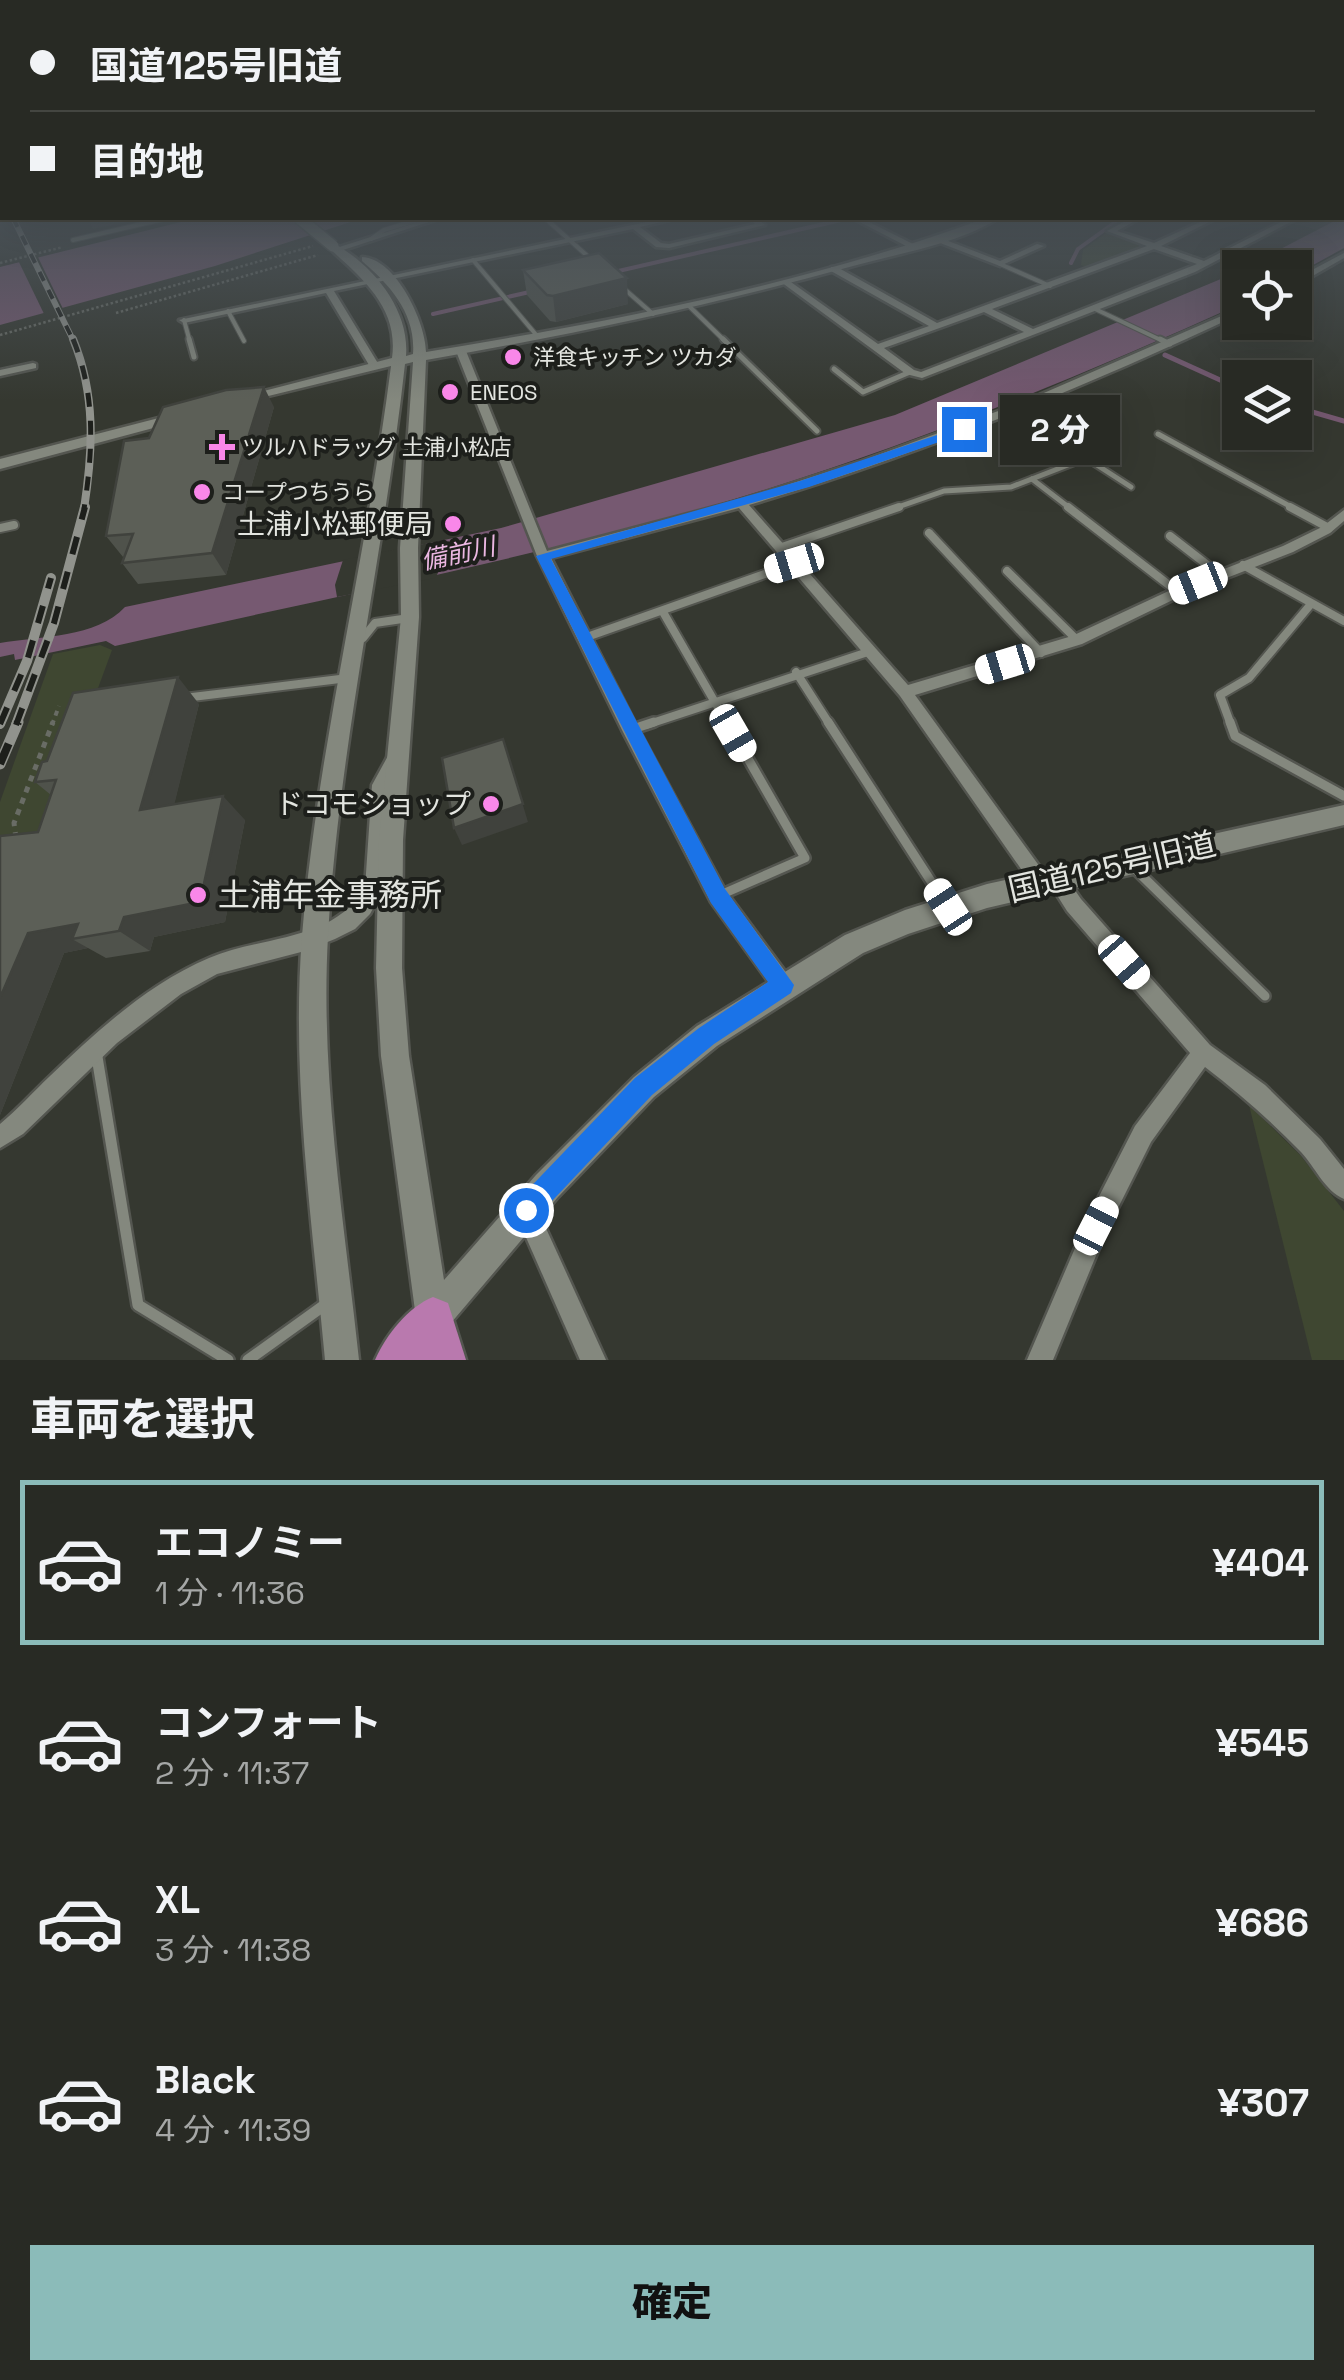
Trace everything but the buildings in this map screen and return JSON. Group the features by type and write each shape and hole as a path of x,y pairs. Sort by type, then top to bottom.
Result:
{"main road":[{"path":"397,1360 432,1318"},
{"path":"432,1318 444,1360"}],"street":[{"path":"342,1360 315,1083 314,937 346,679 370,556 399,360 394,314 367,274"},
{"path":"384,274 412,310 420,356 409,548 410,618 390,840 389,968 395,1056 432,1318"},
{"path":"184,320 401,274"},
{"path":"234,400 374,365 653,314 813,274"},
{"path":"844,274 936,326"},
{"path":"876,348 1081,274"},
{"path":"785,282 910,372 922,375 1177,274"},
{"path":"329,290 374,365"},
{"path":"985,309 1032,332"},
{"path":"542,554 741,503 1024,407 1222,319"},
{"path":"461,351 542,554 630,730 718,896 783,985"},
{"path":"0,373 33,366"},
{"path":"0,464 197,411"},
{"path":"741,503 871,651 1049,881 1204,1052 1258,1094 1312,1147 1344,1187"},
{"path":"904,692 1077,640 1219,574 1288,548 1329,528 1344,514"},
{"path":"0,1137 96,1047 212,966 314,937 356,920 368,906 374,890 380,785 400,750"},
{"name":"国道125号旧道","path":"432,1318 526,1210 644,1086 706,1036 854,944 948,907 1128,862 1344,815"},
{"path":"1040,1360 1096,1226 1143,1134 1204,1052"},
{"path":"526,1210 593,1360"}],"lane":[{"path":"485,274 538,337"},
{"path":"1024,274 1050,286"},
{"path":"611,277 653,314"},
{"path":"689,306 816,431"},
{"path":"1092,308 1169,343"},
{"path":"228,311 244,341"},
{"path":"184,320 194,357"},
{"path":"834,369 863,392 910,372"},
{"path":"1158,434 1329,528"},
{"path":"782,547 944,491 1002,488 1086,458 1132,488"},
{"path":"1032,479 1178,592"},
{"path":"0,528 14,525"},
{"path":"928,532 1041,653"},
{"path":"1170,536 1219,574"},
{"path":"584,638 738,588 734,582 794,563"},
{"path":"1242,564 1344,620"},
{"path":"1006,571 1077,640"},
{"path":"1311,604 1249,678 1220,695 1235,736 1344,796"},
{"path":"663,612 805,858 718,896"},
{"path":"174,700 267,684 346,679 354,674 367,627 383,620 410,618"},
{"path":"630,730 796,672 871,651"},
{"path":"796,672 948,907"},
{"path":"1128,862 1264,996"},
{"path":"96,1047 138,1305 228,1360"},
{"path":"248,1360 334,1298"}],"path":[{"path":"0,335 227,274"},
{"path":"116,313 242,274"},
{"path":"16,841 14,823 60,706"}],"green space":[{"path":"100,645 112,650 39,849 0,864 0,802 53,654"},
{"path":"1249,1105 1301,1156 1344,1211 1344,1360 1312,1360"}],"water":[{"path":"0,274 184,274 0,325"},
{"name":"備前川","path":"1222,279 1222,312 983,413 718,504 569,544 115,646 106,641 15,660 14,654 0,657 0,643 84,630 125,607 501,528 895,415"}],"pier":[{"path":"25,274 46,274 65,313 46,318"},
{"path":"439,541 442,566 435,578 337,597 335,585 343,560"}],"waterway":[{"path":"433,314 534,291"},
{"path":"1165,355 1222,381"},
{"path":"1312,412 1344,421"}],"railway":[{"path":"41,274 74,342"},
{"path":"74,342 89,402 84,509"},
{"path":"16,725 54,623 85,507"},
{"path":"0,724 27,661 51,578"},
{"path":"0,764 18,722"}],"place":[{"name":"洋食キッチン ツカダ","path":"513,357"},
{"name":"ENEOS","path":"450,392"},
{"name":"ツルハドラッグ 土浦小松店","path":"222,447"},
{"name":"コープつちうら","path":"202,492"},
{"name":"土浦小松郵便局","path":"453,524"},
{"name":"ドコモショップ","path":"491,804"},
{"name":"土浦年金事務所","path":"198,895"}],"route":[{"path":"526,1210 644,1086 706,1036 783,985 718,896 543,556 805,484 964,429"}]}
